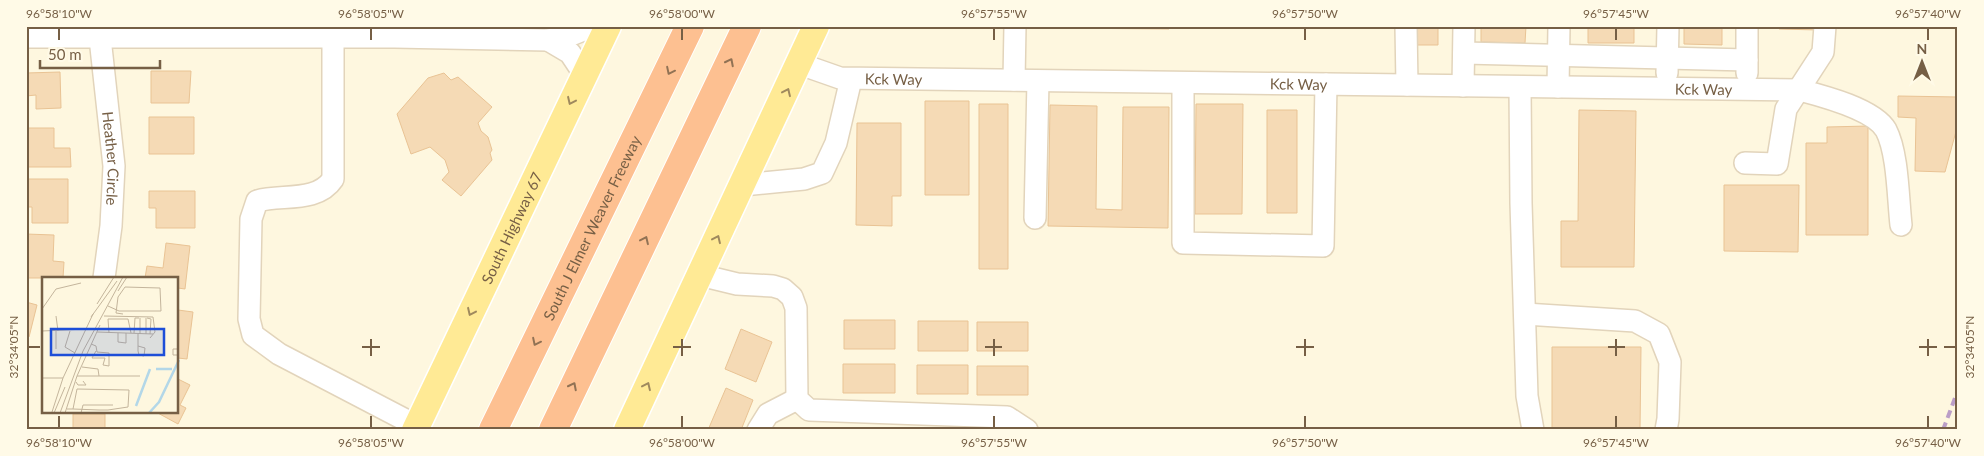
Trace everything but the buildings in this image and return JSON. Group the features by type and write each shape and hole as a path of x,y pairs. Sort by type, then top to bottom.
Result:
{"highway":[{"name":"South J Elmer Weaver Freeway","path":"493,430 690,26"},
{"path":"552,430 747,26"}],"main road":[{"name":"South Highway 67","path":"416,428 608,26"},
{"path":"627,430 800,64 816,26"}],"street":[{"path":"26,37 100,38 129,31 333,37 548,40 571,35 593,26"},
{"path":"1014,80 1015,26"},
{"path":"1406,26 1406,85"},
{"path":"1463,86 1464,26"},
{"path":"1558,87 1559,26"},
{"path":"1667,88 1668,26"},
{"path":"1747,26 1747,90"},
{"path":"1745,162 1777,164 1786,109 1823,52 1825,26"},
{"path":"333,37 333,179 328,187 309,195 257,201 251,220 249,319 254,335 279,354 416,428"},
{"name":"Heather Circle","path":"100,38 114,166 111,226 104,277"},
{"path":"548,40 570,53 584,74"},
{"path":"1464,53 1747,60"},
{"name":"Kck Way","path":"800,64 840,78 851,79 1800,90 1831,98 1876,120 1885,129 1892,148 1901,224"},
{"path":"743,185 804,180 822,173 836,144 851,79"},
{"path":"1035,218 1038,81"},
{"path":"1184,83 1183,242 1323,246 1326,84"},
{"path":"1520,86 1527,396 1534,430"},
{"path":"700,275 737,284 773,286 783,289 792,297 796,308 797,399 809,410 1007,417 1027,430"},
{"path":"1525,314 1635,321 1660,334 1670,362 1666,430"},
{"path":"758,430 768,414 797,399"}],"railway":[{"path":"1943,430 1958,390"}]}
